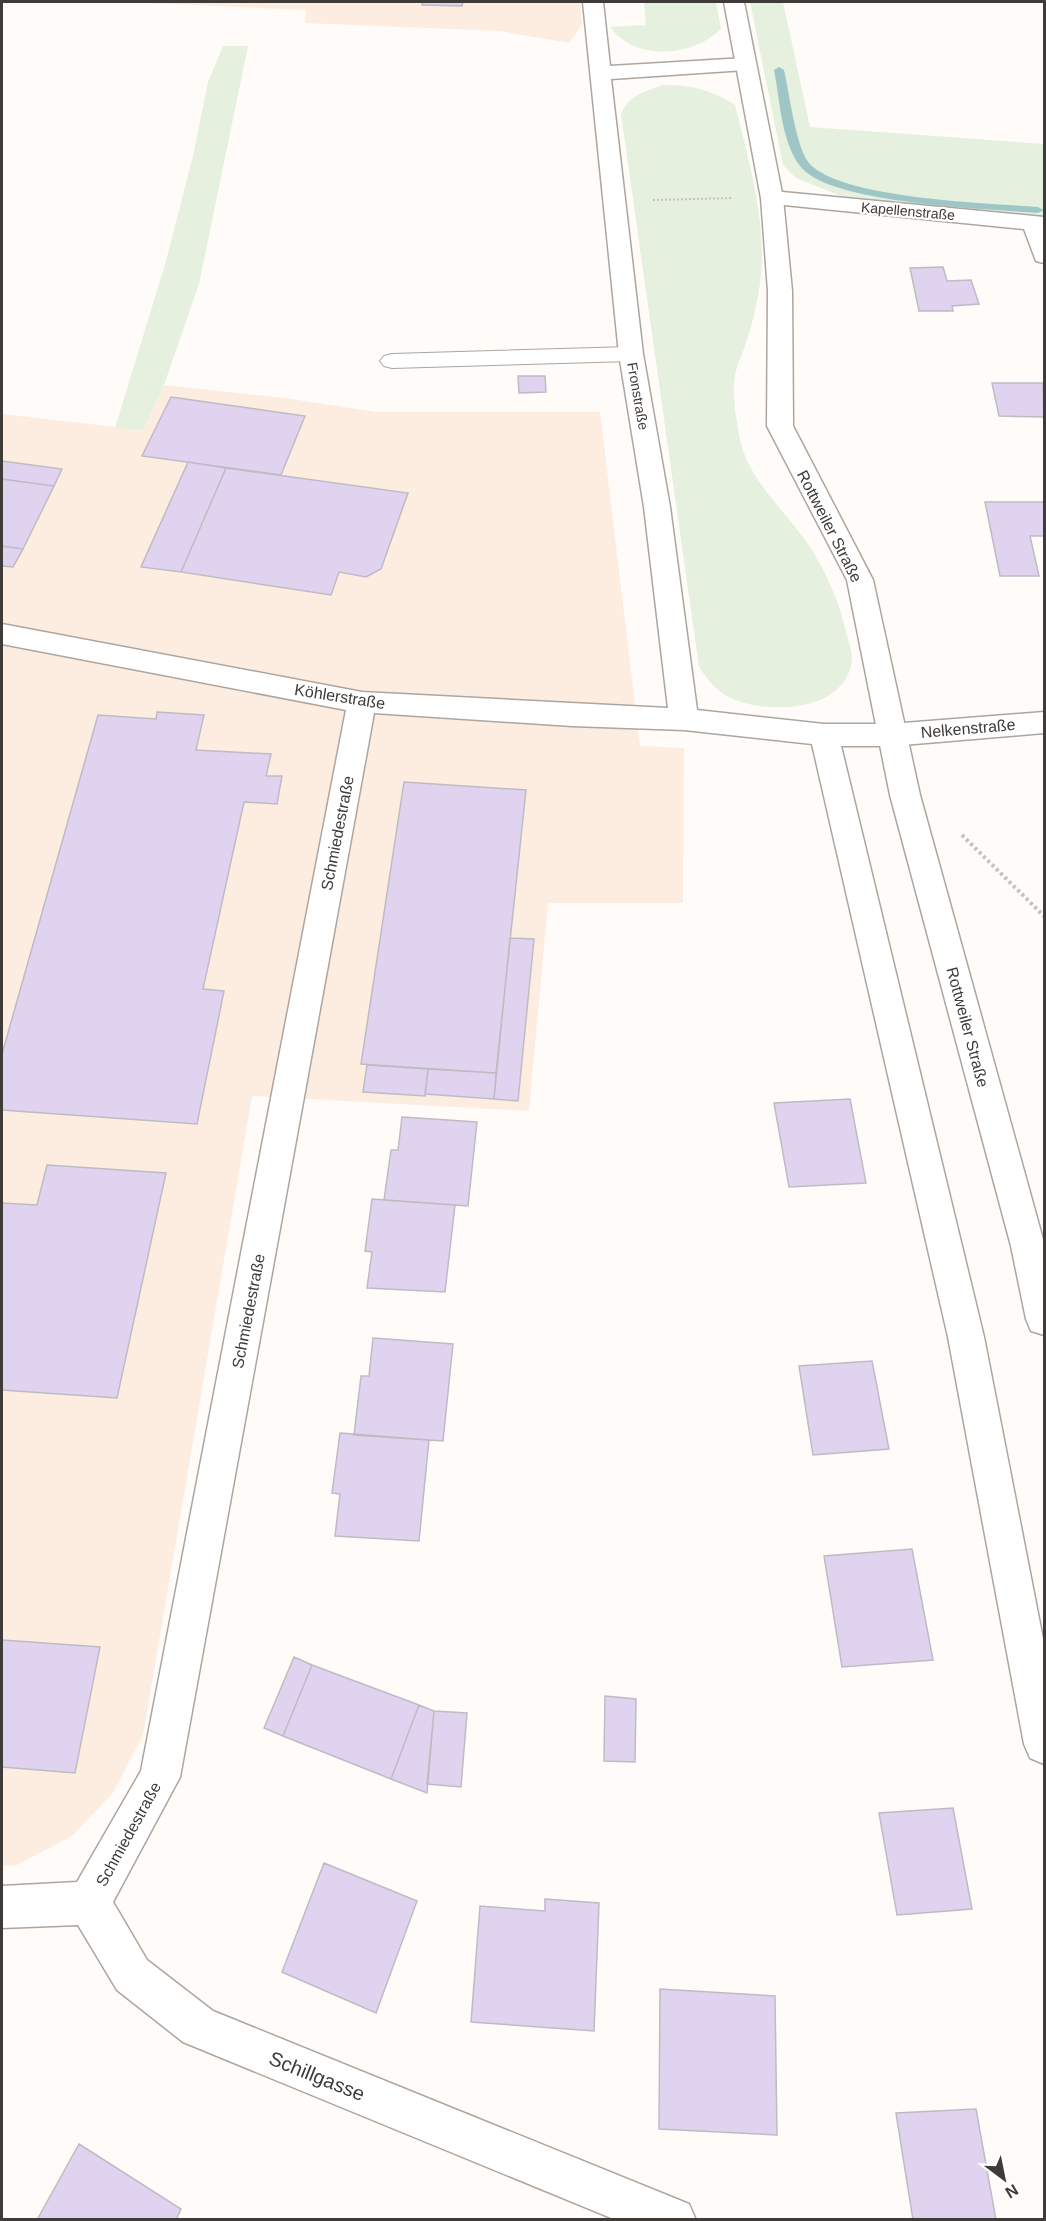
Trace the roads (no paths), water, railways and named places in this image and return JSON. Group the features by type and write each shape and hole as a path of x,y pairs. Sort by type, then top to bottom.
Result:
{"street":[{"name":"Fronstraße","path":"593,2 631,354 657,507 684,719"},
{"path":"734,2 772,198"},
{"path":"599,73 746,64"},
{"name":"Kapellenstraße","path":"772,198 1039,224"},
{"name":"Rottweiler Straße","path":"772,198 780,291 780,426 860,580 891,735 1036,1249 1044,1319"},
{"path":"1039,224 1044,256"},
{"name":"Köhlerstraße","path":"2,634 362,702 572,715 684,719"},
{"name":"Schmiedestraße","path":"89,1903 160,1777 362,702"},
{"path":"684,719 824,735 891,735"},
{"name":"Nelkenstraße","path":"891,735 1042,721"},
{"path":"824,735 966,1337 1044,1744"},
{"path":"2,1907 89,1903"},
{"name":"Schillgasse","path":"89,1903 132,1975 198,2027 673,2220"}],"lane":[{"path":"392,361 631,354"}],"waterway":[{"path":"779,70 793,136 801,160 806,167 823,178 880,194 951,203 1038,210"}]}
